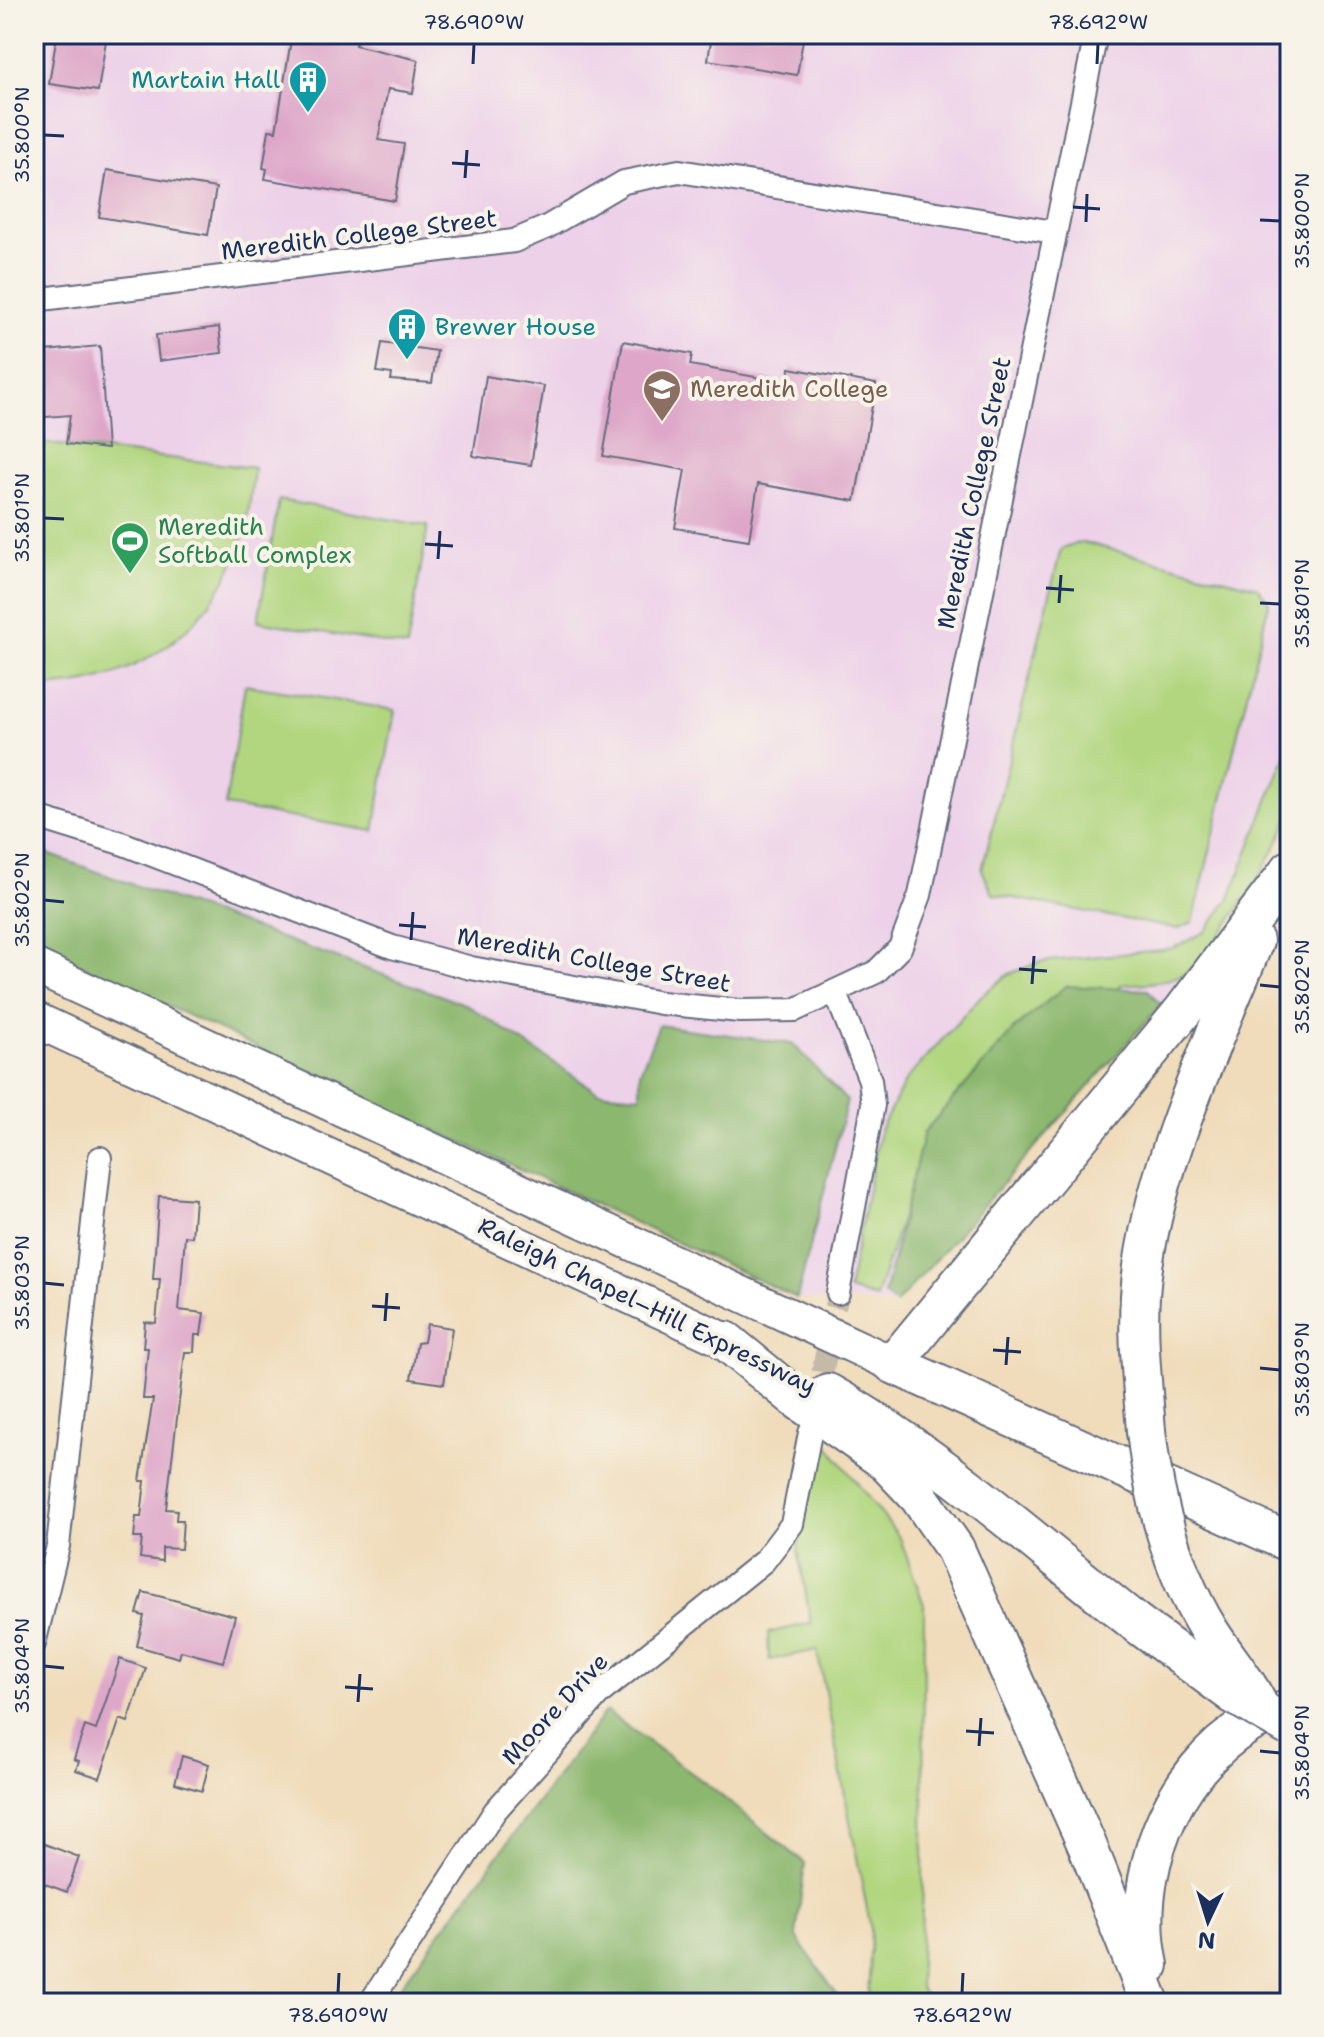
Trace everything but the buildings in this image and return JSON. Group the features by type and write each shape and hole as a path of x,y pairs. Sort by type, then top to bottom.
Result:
{"highway":[{"path":"893,1364 1101,1113 1281,884"},
{"path":"1280,1716 1248,1683 1209,1630 1179,1576 1151,1472 1146,1431 1140,1296 1151,1223 1187,1108 1281,884"},
{"path":"726,1341 797,1399 885,1461 919,1497 955,1549 1087,1845 1150,2003"},
{"name":"Raleigh Chapel–Hill Expressway","path":"726,1341 764,1357 892,1430 935,1460 1135,1622 1233,1694 1280,1716"},
{"name":"Raleigh Chapel–Hill Expressway","path":"893,1364 1290,1543"},
{"path":"1157,2003 1143,1939 1142,1908 1164,1825 1186,1783 1216,1751 1250,1723 1280,1716"}],"main road":[{"name":"Raleigh Chapel–Hill Expressway","path":"34,966 893,1364"},
{"name":"Raleigh Chapel–Hill Expressway","path":"34,1019 726,1341"}],"street":[{"name":"Meredith College Street","path":"34,816 124,844 392,947 471,968 661,1003 740,1011 795,1010 876,972 900,948 920,895 1096,34"},
{"name":"Meredith College Street","path":"34,300 514,241 547,227 624,182 679,171 1054,232"},
{"path":"835,991 870,1080 873,1105 838,1293"},
{"path":"34,1644 58,1546 100,1158"},
{"name":"Moore Drive","path":"370,2003 495,1811 606,1686 764,1561 792,1524 810,1433"}],"shaded area":[{"name":"Meredith College","path":"34,34 1290,34 1290,811 1161,1005 896,1304 797,1298 34,944"}],"green space":[{"name":"Meredith Softball Complex","path":"34,442 254,468 247,520 238,551 224,582 206,609 183,633 158,652 129,668 99,679 67,685 34,686"},
{"path":"279,500 428,526 407,647 258,621"},
{"path":"1082,542 1257,587 1269,602 1193,922 1177,929 993,894 982,870 1061,549"},
{"path":"245,685 395,710 374,831 225,806"},
{"path":"1290,744 1292,795 1285,827 1262,872 1213,944 1198,962 1179,976 1120,985 1110,1021 923,1151 876,1298 848,1290 880,1130 906,1080 981,996 1009,974 1040,962 1171,949 1205,932 1230,898"},
{"path":"34,849 467,1005 598,1092 640,1096 640,1072 659,1025 793,1044 847,1101 797,1298 34,944"},
{"path":"1066,986 1148,990 1161,1005 896,1304 884,1295 924,1132 1016,1027"},
{"path":"825,1442 900,1538 924,1605 923,1886 919,1985 927,2003 868,2003 871,1930 817,1650 769,1660 768,1633 811,1623 798,1550 806,1490 811,1492"},
{"path":"606,1711 704,1782 805,1863 796,1936 837,1995 825,2003 649,2003 621,1996 619,2003 392,2003 401,1985"}],"tunnel":[{"path":"816,1405 838,1293"}],"place":[{"name":"Martain Hall","path":"308,114"},
{"name":"Brewer House","path":"407,361"},
{"name":"Meredith College","path":"662,423"},
{"name":"Meredith Softball Complex","path":"130,575"}]}
